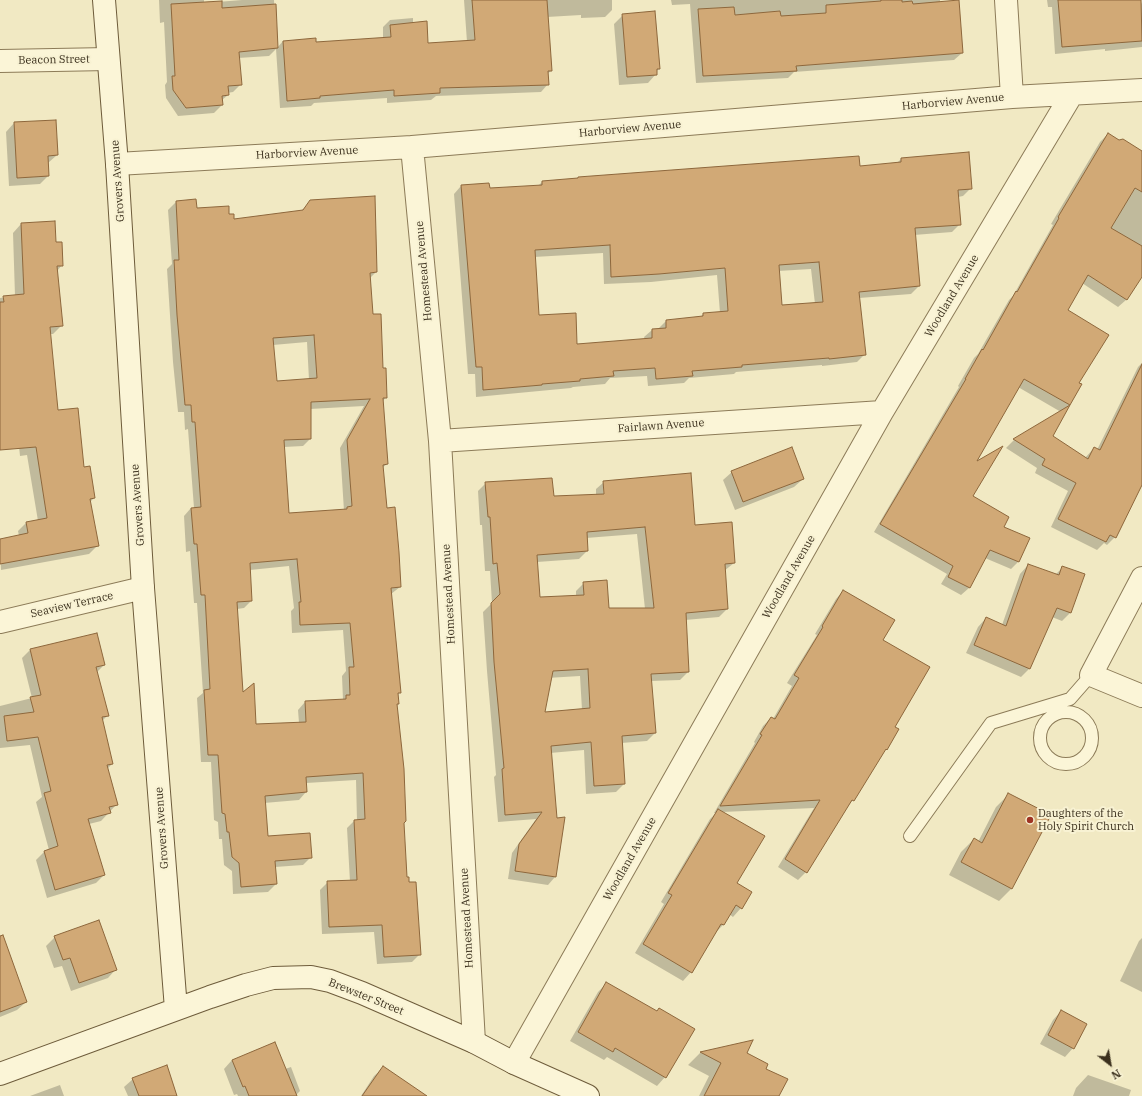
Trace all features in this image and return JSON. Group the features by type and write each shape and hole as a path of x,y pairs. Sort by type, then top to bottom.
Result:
{"street":[{"name":"Grovers Avenue","path":"104,0 117,164 143,588 176,1009"},
{"path":"1006,0 1012,97"},
{"name":"Beacon Street","path":"0,61 108,59"},
{"name":"Harborview Avenue","path":"117,164 412,147 1012,97 1142,90"},
{"name":"Woodland Avenue","path":"514,1063 882,412 1072,94"},
{"name":"Homestead Avenue","path":"412,147 440,441 474,1042"},
{"name":"Fairlawn Avenue","path":"440,441 882,412"},
{"path":"1142,578 1091,675 1142,696"},
{"name":"Seaview Terrace","path":"0,622 143,588"},
{"name":"Brewster Street","path":"0,1074 176,1009 246,985 273,978 311,977 330,981 362,993 474,1042 514,1063 588,1096"}],"lane":[{"path":"910,836 991,723 1050,710 1070,699 1091,675"},
{"path":"1050,710 1070,712 1079,715 1086,720 1090,727 1092,744 1089,752 1083,758 1072,764 1059,764 1051,761 1040,746 1039,738 1041,729 1050,710"}],"building":[{"path":"472,0 547,0 552,71 548,71 549,85 440,88 440,93 394,96 394,90 320,96 320,98 287,101 283,41 316,38 316,42 391,37 390,25 427,21 428,43 475,40"},
{"path":"881,0 902,0 902,2 912,1 913,4 959,0 963,53 796,66 797,71 703,76 698,9 734,7 735,15 780,11 781,16 826,13 826,5"},
{"path":"1058,0 1141,0 1142,41 1062,47"},
{"path":"222,1 222,8 276,4 278,48 239,52 242,85 228,86 229,95 222,96 223,105 186,108 173,90 172,76 175,76 171,4"},
{"path":"655,11 660,69 657,69 657,75 627,77 622,14"},
{"path":"56,120 58,155 48,156 49,176 17,178 14,122"},
{"path":"1108,133 1119,140 1123,139 1142,151 1142,192 1135,188 1111,228 1142,246 1142,277 1127,300 1088,275 1068,310 1109,335 1079,383 1082,384 1070,405 1024,379 977,461 1003,446 973,496 1009,517 1004,527 1030,538 1019,562 990,550 970,588 948,577 953,566 880,524 966,379 982,349 983,350 1016,291 1017,292 1059,218 1058,217"},
{"path":"969,152 972,189 958,190 961,225 915,228 920,286 859,292 866,355 742,365 742,367 692,371 693,376 656,379 655,368 613,371 614,376 580,379 580,381 483,390 482,367 476,367 461,185 489,183 490,188 542,185 542,181 578,177 859,156 860,166 901,162 901,158","holes":["610,245 611,277 725,268 728,311 703,313 703,316 666,320 666,328 652,329 652,338 577,344 576,313 539,315 535,250","819,262 823,302 782,305 779,265"]},
{"path":"375,196 377,272 370,273 373,314 381,314 383,368 386,368 387,398 383,398 388,464 383,465 387,508 395,507 399,552 401,587 391,588 401,693 398,693 399,704 397,704 404,769 406,821 404,823 407,877 409,877 409,882 416,882 421,955 384,957 382,925 329,927 327,881 357,880 354,820 365,819 363,773 306,777 307,792 265,796 268,836 310,833 312,858 275,861 277,884 241,887 239,863 232,857 225,814 222,813 218,755 208,755 204,690 210,689 205,595 201,595 197,544 194,544 191,508 201,507 195,422 192,422 191,405 185,405 177,315 174,260 179,260 176,201 196,199 197,208 229,206 229,214 234,214 234,219 303,210 310,200","holes":["314,335 317,378 277,381 273,338","370,399 347,440 352,506 347,507 347,509 289,513 284,440 311,439 311,402","297,559 301,602 299,602 300,625 350,623 354,667 349,667 350,695 346,695 346,699 305,701 306,722 256,724 254,683 243,692 237,602 252,601 250,563"]},
{"path":"55,221 56,242 62,242 63,266 57,266 63,326 50,327 58,410 78,408 84,467 90,466 95,498 90,499 99,546 0,564 0,539 28,533 26,522 47,518 36,447 0,450 0,302 4,302 3,296 24,294 21,223"},
{"path":"1142,364 1142,485 1116,538 1110,535 1106,542 1058,519 1076,483 1042,465 1045,459 1013,439 1070,405 1053,436 1088,459 1094,447 1100,450"},
{"path":"792,447 804,479 743,502 731,471"},
{"path":"691,473 695,525 732,522 735,563 725,564 728,609 686,613 689,672 651,674 656,733 622,736 625,784 594,786 591,742 551,746 557,818 565,817 556,877 515,871 519,844 542,812 505,815 502,769 504,768 494,662 491,603 500,594 497,563 493,564 490,517 488,517 485,482 552,478 554,496 604,494 603,481","holes":["645,527 654,608 609,608 607,580 583,582 584,595 540,597 537,555 588,551 587,532","588,669 590,708 545,712 553,671"]},
{"path":"1028,564 1059,575 1062,566 1085,574 1071,613 1057,608 1030,669 974,645 986,617 1006,626"},
{"path":"843,590 895,620 883,640 930,667 895,727 899,729 887,750 886,749 854,801 852,800 807,873 785,859 820,800 720,806 762,735 760,734 771,717 775,719 799,678 794,675"},
{"path":"97,633 105,665 96,667 109,716 102,717 113,764 107,765 118,805 109,807 111,813 88,819 105,875 55,890 44,851 58,846 44,793 51,791 38,737 7,741 4,716 34,712 30,697 41,695 30,649"},
{"path":"1008,793 1051,815 1012,889 961,862 974,838 982,843"},
{"path":"718,809 765,836 737,883 752,892 742,909 736,905 724,925 721,924 692,973 643,944 672,895 668,893"},
{"path":"99,920 117,970 79,983 70,958 63,960 54,936"},
{"path":"3,935 27,1002 0,1012 0,936"},
{"path":"606,982 657,1011 659,1008 695,1029 666,1078 615,1048 613,1052 578,1032"},
{"path":"1061,1010 1087,1024 1074,1049 1048,1035"},
{"path":"753,1040 747,1053 768,1064 766,1069 788,1079 779,1096 704,1096 721,1063 700,1052"},
{"path":"275,1042 297,1096 249,1096 245,1086 243,1087 232,1060"},
{"path":"167,1065 177,1096 139,1096 132,1078"},
{"path":"383,1066 427,1096 362,1096"}],"place":[{"name":"Daughters of the Holy Spirit Church","path":"1030,820"}]}
